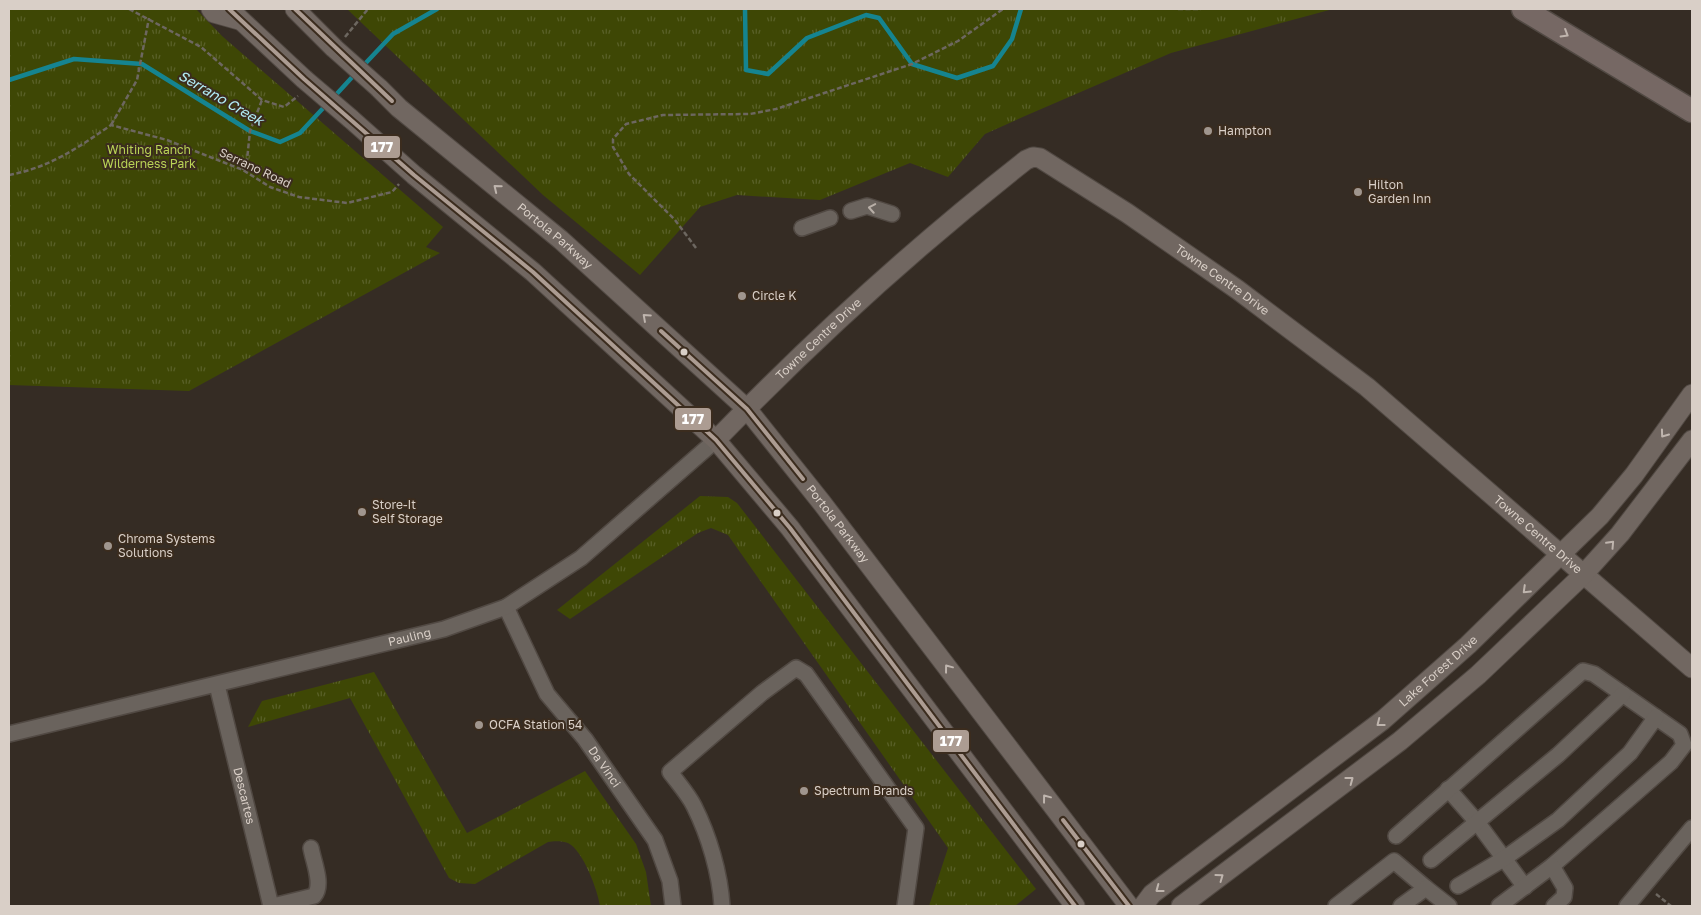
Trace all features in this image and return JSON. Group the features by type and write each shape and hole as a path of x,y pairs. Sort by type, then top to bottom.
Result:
{"highway":[{"path":"1523,9 1692,111"}],"main road":[{"path":"211,9 214,13 234,14 304,79 410,171 533,272 716,440 790,528 1075,906"},
{"name":"Portola Parkway","path":"295,9 399,108 561,240 747,408 822,503 1129,906"},
{"name":"Towne Centre Drive","path":"747,408 818,338 960,211 1026,160 1033,157 1040,158 1127,213 1308,341 1367,387 1692,668"},
{"name":"Lake Forest Drive","path":"1143,906 1152,894 1383,720 1468,645 1600,516 1634,475 1692,394"},
{"name":"Pauling","path":"716,440 747,408"},
{"path":"1181,906 1400,741 1478,675 1583,574 1638,513 1692,440"}],"street":[{"path":"851,211 867,206 892,214"},
{"path":"802,228 830,218"},
{"name":"Pauling","path":"9,734 444,629 506,607 581,558 716,440"},
{"name":"Da Vinci","path":"506,607 548,694 585,739 656,840 670,881 673,906"},
{"path":"722,906 721,891 708,838 694,805 670,772 762,693 796,668 806,674 916,828 905,906"},
{"path":"1396,836 1583,671 1594,674 1680,734 1684,745 1672,762 1552,866 1499,906"},
{"name":"Descartes","path":"217,685 272,906"},
{"path":"1431,860 1558,755 1623,694"},
{"path":"1458,886 1505,858 1558,820 1623,759 1656,717"},
{"path":"1448,789 1478,822 1524,887"},
{"path":"1627,906 1692,828"},
{"path":"272,906 314,896 317,892 318,884 310,848"},
{"path":"1336,906 1394,861 1449,906"},
{"path":"1552,866 1565,888 1564,897 1554,906"},
{"path":"1401,906 1426,888"}],"path":[{"path":"696,248 675,220 629,174 613,147 613,138 626,124 663,115 750,114 776,109 912,64 958,41 1003,9"},
{"path":"1178,9 1201,9"},
{"path":"9,175 31,171 56,161 111,125 137,80 149,18"},
{"path":"242,170 247,160 250,130 262,100"},
{"name":"Serrano Road","path":"111,125 135,133 156,136 242,170 270,187 299,197 347,202 392,192 410,171"},
{"path":"1645,885 1671,906"}],"green space":[{"name":"Whiting Ranch Wilderness Park","path":"9,9 196,9 222,36 443,227 426,247 440,253 189,391 9,385"},
{"path":"347,9 1333,9 1171,53 1025,116 985,134 948,177 910,163 820,200 737,195 700,207 640,275 543,195"},
{"path":"700,496 728,497 737,503 1036,889 1015,906 929,906 948,848 728,535 711,528 698,533 570,619 557,610"},
{"path":"374,672 467,833 585,771 636,844 646,872 651,906 600,906 593,881 584,862 574,847 564,842 548,842 475,884 459,883 449,878 350,698 248,727 262,701"}],"waterway":[{"name":"Serrano Creek","path":"362,67 393,34 437,9"},
{"name":"Serrano Creek","path":"745,9 746,70 768,74 807,38 866,15 879,18 912,64 957,78 993,66 1012,39 1021,9"},
{"name":"Serrano Creek","path":"9,80 74,59 142,64 250,131 280,142 300,133 326,105"},
{"name":"Serrano Creek","path":"333,98 355,74"}],"transit line":[{"name":"177","path":"229,9 304,79 414,175 533,272 716,440 790,528 1075,906"},
{"name":"177","path":"295,9 392,101"},
{"name":"177","path":"661,331 747,409 803,479"},
{"name":"177","path":"1063,820 1129,906"}],"place":[{"name":"Hampton","path":"1208,131"},
{"name":"Hilton Garden Inn","path":"1358,192"},
{"name":"Circle K","path":"742,296"},
{"name":"Store-It Self Storage","path":"362,512"},
{"name":"Chroma Systems Solutions","path":"108,546"},
{"name":"OCFA Station 54","path":"479,725"},
{"name":"Spectrum Brands","path":"804,791"}]}
